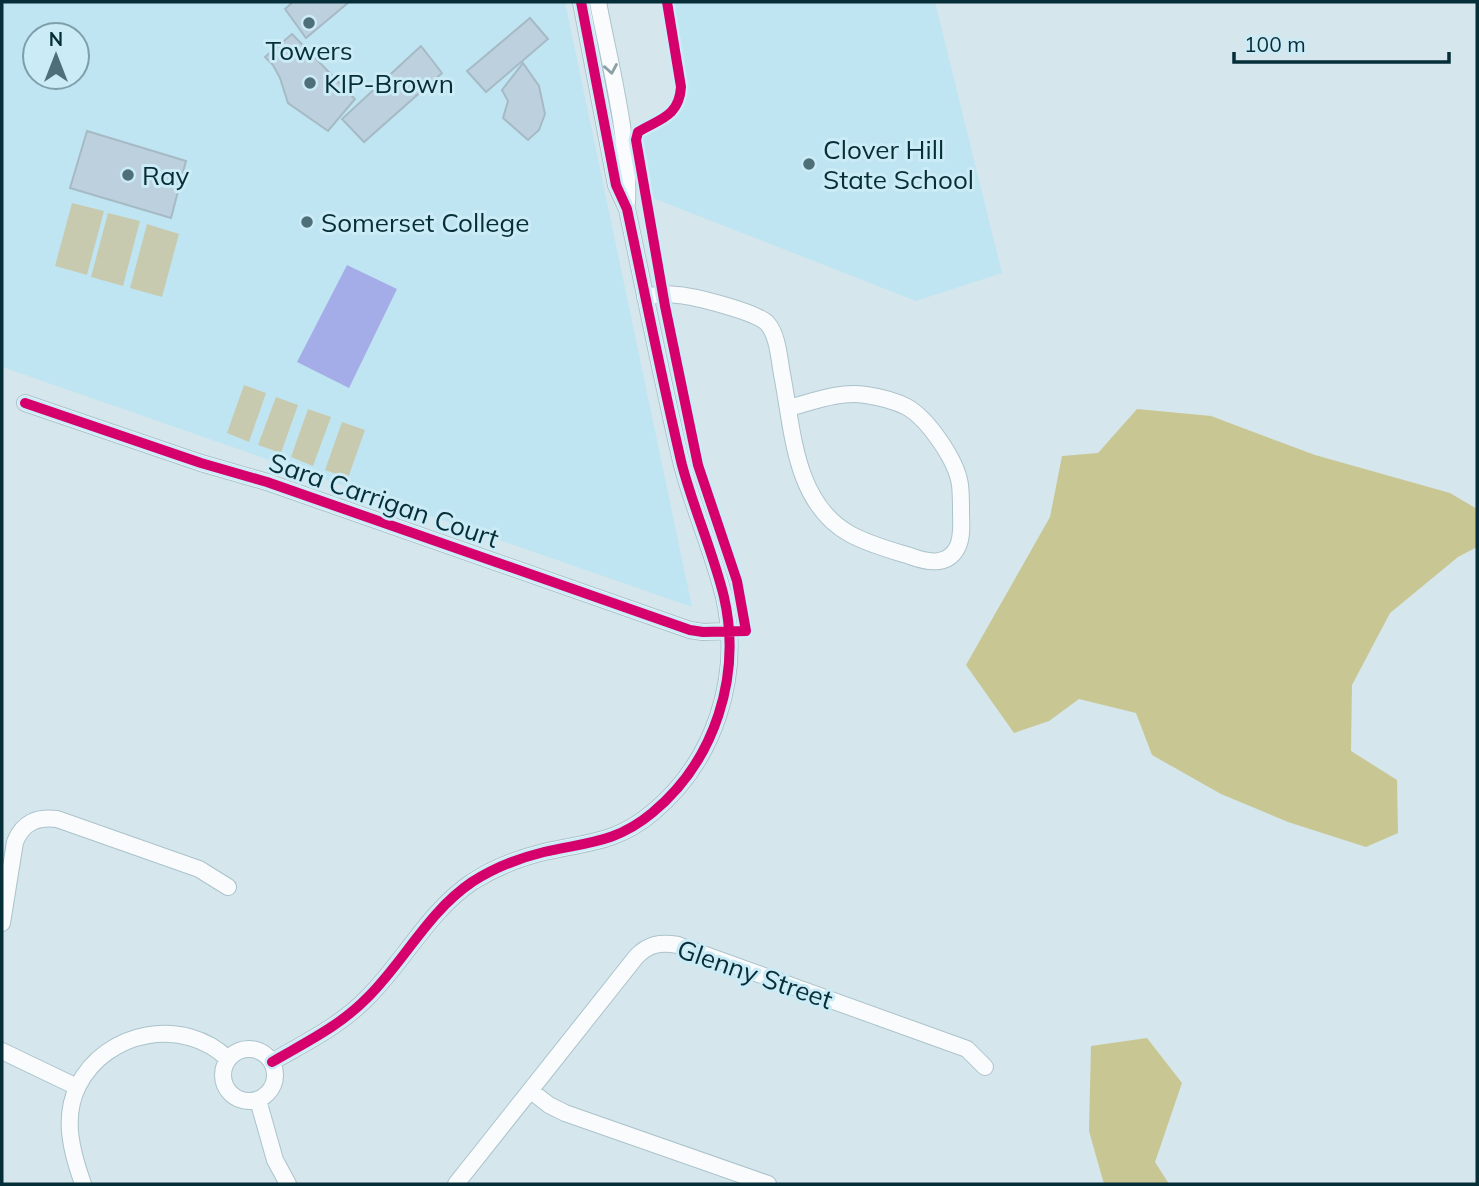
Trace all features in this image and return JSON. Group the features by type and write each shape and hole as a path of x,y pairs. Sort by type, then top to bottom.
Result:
{"street":[{"path":"272,1062 310,1042 350,1014 385,977 432,917 472,882 517,859 605,840 632,827 660,806 689,774 710,737 725,691 729,664 729,631 723,596 683,467 627,209 616,185 581,2"},
{"path":"598,2 618,112 628,184 627,209"},
{"path":"645,297 663,294 685,296 749,313 764,320 775,338 789,408 805,481 816,503 832,521 866,541 928,562 944,560 952,555 961,532 960,482 940,442 926,422 908,408 864,395 836,394 789,408"},
{"name":"Sara Carrigan Court","path":"25,403 201,463 267,482 690,630 729,631"},
{"path":"2,923 15,842 20,830 42,817 57,819 199,869 228,887"},
{"name":"Glenny Street","path":"456,1184 636,957 643,949 665,943 678,945 967,1049 985,1067"},
{"path":"83,1184 71,1151 70,1120 77,1087 87,1072 110,1051 123,1043 147,1035 188,1035 215,1047 228,1059"},
{"path":"242,1050 259,1051 272,1062 275,1070 274,1085 258,1100 241,1100 228,1091 222,1075 228,1059 242,1050"},
{"path":"2,1051 77,1087"},
{"path":"531,1091 565,1113 768,1184"},
{"path":"258,1100 281,1182"}],"shaded area":[{"name":"Somerset College","path":"2,2 565,2 692,607 2,367"},
{"name":"Clover Hill State School","path":"670,2 935,2 1002,273 916,301 645,195 638,134 670,118 685,96"},
{"path":"1137,409 1211,416 1315,455 1450,493 1477,509 1477,547 1458,557 1390,613 1352,685 1351,751 1397,780 1398,833 1366,847 1288,822 1221,794 1152,755 1136,713 1079,699 1049,721 1014,733 966,665 1050,517 1062,456 1098,453"},
{"path":"1147,1038 1182,1083 1155,1162 1169,1184 1104,1184 1089,1131 1091,1046"}],"green space":[{"path":"72,203 104,211 87,275 55,266"},
{"path":"108,213 140,221 123,286 91,277"},
{"path":"147,224 179,234 162,297 130,288"},
{"path":"244,385 266,393 249,442 227,433"},
{"path":"276,397 298,405 281,453 258,445"},
{"path":"308,409 331,417 313,466 291,457"},
{"path":"342,422 365,430 348,478 325,470"}],"water":[{"path":"347,265 397,289 349,388 297,362"}],"building":[{"name":"Towers","path":"293,2 349,2 306,38 285,9"},
{"path":"530,18 548,39 486,92 467,71"},
{"name":"KIP-Brown","path":"292,34 355,99 328,131 288,103 280,78 265,57"},
{"path":"421,46 442,73 364,142 342,119"},
{"path":"523,63 539,86 545,114 539,130 528,140 503,118 508,101 502,90"},
{"name":"Ray","path":"87,131 186,161 171,218 70,188"}],"cycle path":[{"path":"272,1062 346,1017 381,983 442,907 472,882 525,857 613,836 652,813 674,792 692,768 707,743 718,715 726,686 729,657 729,627 724,597 682,465 627,209 616,185 581,2"},
{"path":"25,403 201,463 267,482 690,630 746,631 737,581 698,465 665,306 636,140 638,132 667,116 679,97 681,87 667,2"}],"place":[{"name":"Towers","path":"309,23"},
{"name":"KIP-Brown","path":"310,83"},
{"name":"Clover Hill State School","path":"809,164"},
{"name":"Ray","path":"128,175"},
{"name":"Somerset College","path":"307,222"}]}
